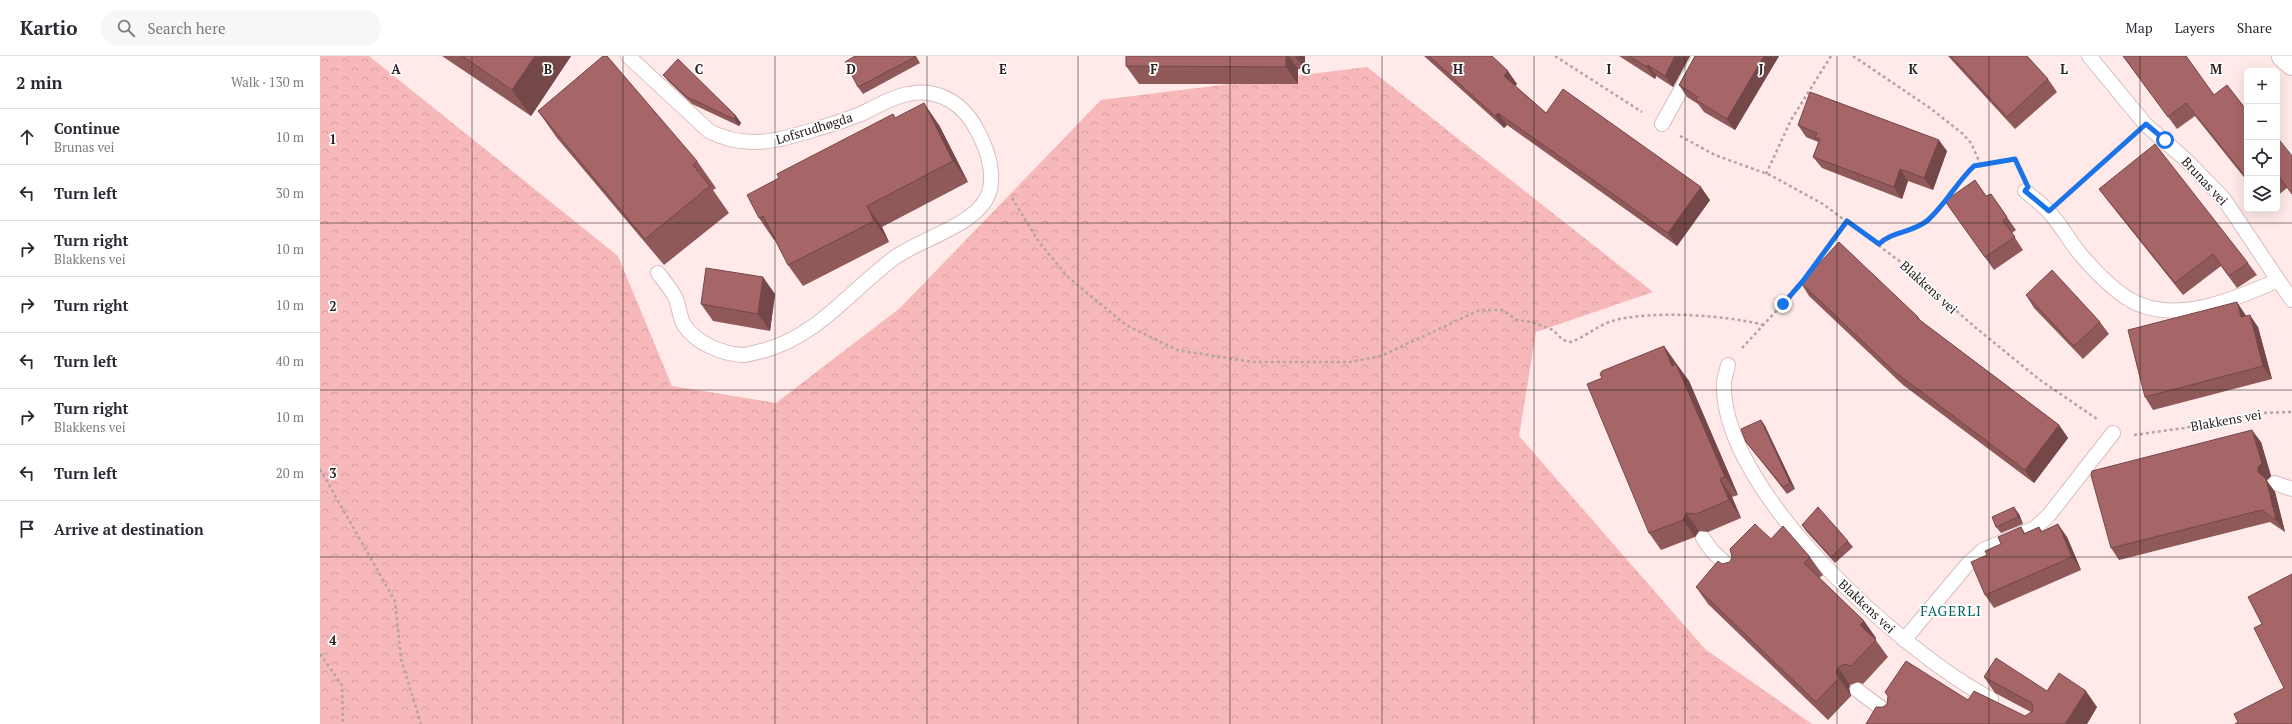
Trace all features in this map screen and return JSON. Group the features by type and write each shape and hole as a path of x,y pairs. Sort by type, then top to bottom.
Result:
{"street":[{"path":"2283,56 2292,64"}],"lane":[{"name":"Lofsrudhøgda","path":"628,56 709,131 724,139 748,143 778,141 849,119 906,94 932,94 952,100 973,121 987,149 990,166 991,186 988,196 981,207 970,217 899,254 852,296 806,332 771,348 744,355 719,350 700,341 684,325 676,298 658,273"},
{"path":"1662,124 1700,56"},
{"name":"Brunas vei","path":"2089,56 2146,124 2185,159 2224,199 2278,280"},
{"path":"2025,191 2049,211 2081,256 2112,286 2128,299 2159,309 2199,308 2236,299 2278,280 2292,300"},
{"name":"Blakkens vei","path":"1728,365 1724,382 1729,420 1745,457 1772,502 1848,591 1904,640 1971,689 2004,707"},
{"name":"Blakkens vei","path":"1904,640 1947,587 1983,550 2035,528 2049,515 2114,433"},
{"path":"2275,483 2292,489"},
{"path":"1703,538 1712,551 1736,573"},
{"path":"1857,690 1892,716"}],"path":[{"path":"1766,174 1791,120 1831,56"},
{"path":"1853,56 1930,108 1963,134 1971,143 1980,163"},
{"path":"2049,211 2146,124"},
{"path":"1879,244 1884,238 1906,232 1928,220 1962,177 1974,166 1980,163 2015,159 2028,187 2025,191"},
{"name":"Blakkens vei","path":"1732,161 1766,174 1796,188 1847,221 1879,244 1976,328 2040,380 2068,398 2114,433 2124,436 2147,434 2260,413 2292,412"},
{"path":"990,166 1039,242 1068,277 1126,325 1177,350 1253,362 1350,362 1381,356 1480,310 1502,310 1517,320 1532,322 1553,330 1563,340 1571,342 1610,321 1628,317 1672,316 1744,320 1764,325"},
{"path":"1728,365 1803,281 1847,221"},
{"path":"320,469 395,601 401,659 422,724"},
{"path":"320,654 342,685 343,724"}],"green space":[{"path":"320,56 369,56 618,256 672,386 776,403 900,308 1101,100 1367,67 1653,292 1536,332 1519,436 1705,649 1812,724 320,724"}],"building":[{"path":"462,56 535,56 512,90"},
{"path":"603,56 607,56 697,161 693,165 710,186 645,239 538,111"},
{"path":"855,56 915,57 858,87 845,62"},
{"path":"1126,56 1286,56 1286,67 1126,66"},
{"path":"1429,56 1492,56 1508,71 1504,76 1546,113 1563,89 1701,187 1668,233 1498,113 1495,116"},
{"path":"1629,56 1675,56 1665,76 1648,65 1647,67"},
{"path":"1695,56 1764,56 1727,119 1696,100 1698,97 1679,85"},
{"path":"1951,56 2027,56 2048,79 2007,117"},
{"path":"2123,56 2186,56 2214,95 2227,85 2244,107 2244,175 2186,103 2168,117"},
{"path":"678,59 736,116 734,119 687,97 663,75"},
{"path":"1810,92 1939,140 1924,178 1900,169 1894,187 1813,157 1820,139 1815,138 1817,133 1798,125"},
{"path":"924,103 953,161 867,206 874,221 788,265 763,216 759,218 747,195 779,178 777,174 893,114 895,118"},
{"path":"2280,141 2292,156 2292,194 2280,178"},
{"path":"2155,144 2248,263 2229,276 2213,254 2175,283 2099,189"},
{"path":"1975,180 1986,196 1991,194 2007,217 2003,221 2015,237 1985,257 1945,201"},
{"path":"1839,242 1918,317 1917,318 2059,425 2025,470 1895,372 1801,283"},
{"path":"706,268 763,277 758,314 701,304"},
{"path":"2052,270 2100,322 2074,346 2026,295"},
{"path":"2237,302 2241,317 2250,315 2263,366 2145,397 2128,330"},
{"path":"1664,346 1672,366 1676,364 1725,477 1720,479 1729,500 1696,514 1686,513 1683,520 1649,533 1587,384 1602,378 1600,374 1602,371"},
{"path":"1761,420 1790,483 1783,487 1746,442 1741,429"},
{"path":"2252,430 2262,463 2258,467 2258,472 2266,479 2276,520 2262,510 2111,548 2091,475 2092,471"},
{"path":"1818,507 1848,541 1831,557 1802,525"},
{"path":"2014,507 2018,517 1996,527 1992,517"},
{"path":"1755,524 1771,539 1783,526 1810,557 1804,563 1864,621 1860,625 1876,640 1851,666 1845,664 1838,667 1836,672 1839,678 1816,702 1696,587 1718,561 1722,564 1730,562 1732,557 1730,549"},
{"path":"2058,524 2072,557 1985,595 1971,562 1987,555 1985,551 2001,544 1998,537 2021,527 2024,534 2039,527 2041,532"},
{"path":"2292,574 2292,724 2235,724 2238,722 2234,714 2284,688 2254,628 2262,624 2248,597"},
{"path":"1996,658 2047,691 2059,673 2086,691 2065,724 1866,724 1876,707 1883,707 1887,704 1888,696 1885,692 1906,661 1968,700 1974,691 2025,716 2033,711 2032,703 1984,677"}],"district":[{"name":"FAGERLI","path":"1951,611"}],"route":[{"path":"1783,304 1828,249 1847,221 1879,244 1884,238 1906,232 1928,220 1962,177 1974,166 1980,163 2015,159 2028,187 2025,191 2049,211 2146,124 2165,140"}]}
